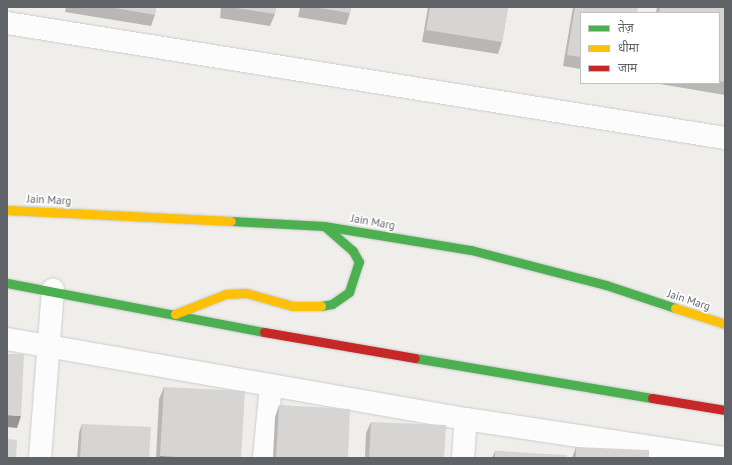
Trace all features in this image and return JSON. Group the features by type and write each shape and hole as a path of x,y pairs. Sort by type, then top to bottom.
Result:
{"street":[{"path":"7,23 725,138"},
{"name":"Jain Marg","path":"7,210 324,226 471,250 606,285 725,324"},
{"path":"175,314 226,294 246,292 293,306 313,308 332,304 349,292 358,262 353,251 324,226"},
{"path":"7,283 53,290 276,334 725,410"},
{"path":"40,458 53,290"},
{"path":"7,339 681,455 723,458"},
{"path":"264,458 271,385"},
{"path":"463,458 466,419"}],"building":[{"path":"109,7 156,7 155,15"},
{"path":"229,7 276,7 275,14"},
{"path":"313,7 351,7 350,13"},
{"path":"430,7 508,7 502,42 426,30"},
{"path":"575,7 638,7 637,12 580,12 580,57 567,55"},
{"path":"660,7 725,7 725,82 720,81 720,12 659,12"},
{"path":"7,354 24,354 21,416 7,415"},
{"path":"164,387 245,391 241,458 160,456"},
{"path":"279,405 350,409 348,458 276,458"},
{"path":"371,422 446,425 444,458 369,458"},
{"path":"82,424 151,427 149,458 80,458"},
{"path":"7,439 17,440 16,458 7,458"},
{"path":"576,447 649,450 649,458 576,458"},
{"path":"495,451 567,455 566,458 495,458"}],"traffic: fast":[{"path":"231,221 324,226 471,250 606,285 675,308"},
{"path":"321,306 332,304 349,292 359,262 353,251 324,226"},
{"path":"7,283 264,332"},
{"path":"415,358 652,398"}],"traffic: slow":[{"path":"7,210 231,221"},
{"path":"175,314 226,294 246,293 293,306 321,306"},
{"path":"675,308 725,324"}],"traffic: jam":[{"path":"264,332 415,358"},
{"path":"652,398 725,410"}]}
